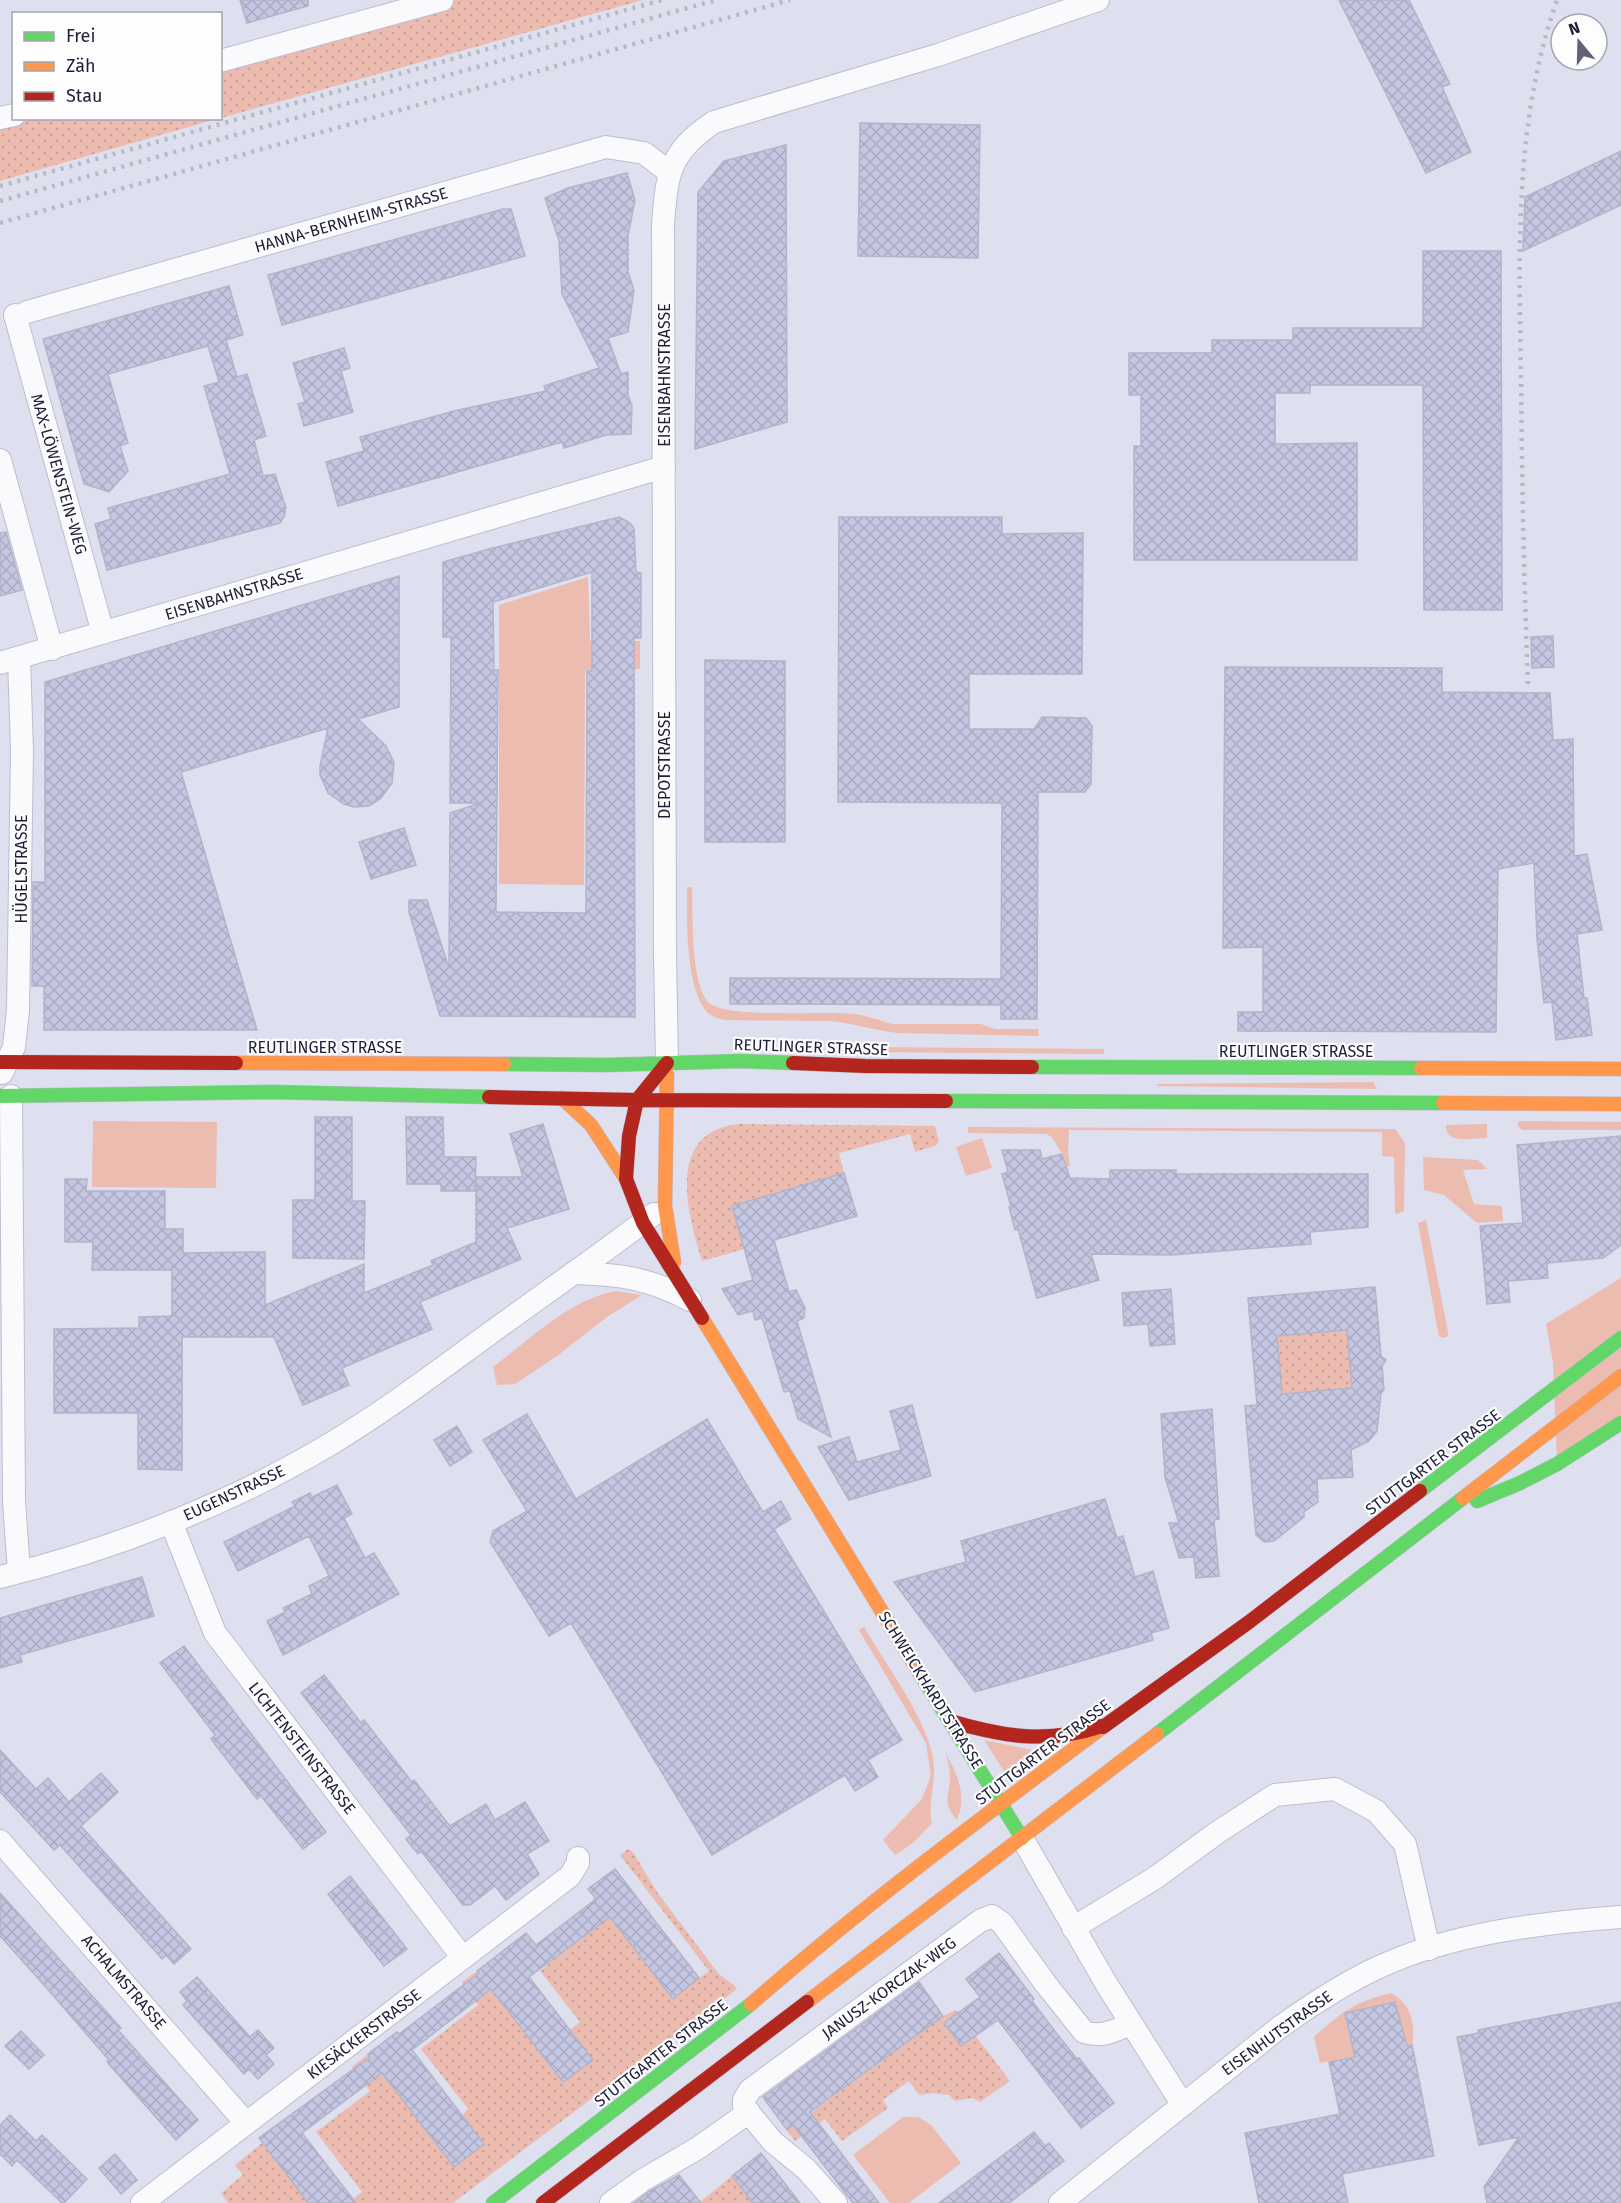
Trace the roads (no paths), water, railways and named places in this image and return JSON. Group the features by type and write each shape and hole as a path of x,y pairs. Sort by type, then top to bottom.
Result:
{"main road":[{"name":"REUTLINGER STRASSE","path":"4,1079 740,1061 865,1066 1621,1069"},
{"name":"SCHWEICKHARDTSTRASSE","path":"667,1063 665,1206 677,1277"},
{"name":"SCHWEICKHARDTSTRASSE","path":"667,1063 637,1100 628,1146 626,1179 643,1223 1022,1838"},
{"path":"4,1079 272,1092 637,1100 1621,1104"},
{"path":"562,1098 589,1120 626,1179"},
{"name":"STUTTGARTER STRASSE","path":"493,2203 734,2019 806,1956 1001,1803 1250,1622 1621,1338"},
{"path":"543,2203 1022,1838 1621,1376"},
{"path":"1439,1516 1520,1484 1557,1464 1621,1423"},
{"path":"950,1721 1006,1735 1033,1738 1083,1733 1108,1723"}],"street":[{"path":"222,60 442,0"},
{"name":"EISENBAHNSTRASSE","path":"10,661 664,467 663,224 669,172 678,154 694,135 714,122 938,56 1098,0"},
{"name":"HANNA-BERNHEIM-STRASSE","path":"21,313 606,147 644,153 669,172"},
{"name":"MAX-LÖWENSTEIN-WEG","path":"21,313 103,633"},
{"path":"0,460 52,649"},
{"name":"DEPOTSTRASSE","path":"664,467 667,1063"},
{"name":"HÜGELSTRASSE","path":"9,1574 14,1501 4,1079 17,1029 20,986 22,751 10,661"},
{"name":"EUGENSTRASSE","path":"9,1574 97,1549 171,1522 221,1501 332,1443 447,1365 665,1206"},
{"name":"EUGENSTRASSE","path":"447,1365 455,1350 622,1228 643,1223"},
{"path":"573,1273 646,1280 693,1302"},
{"name":"LICHTENSTEINSTRASSE","path":"171,1522 215,1633 463,1958"},
{"path":"1073,1928 1155,1878 1218,1832 1275,1795 1335,1789 1376,1811 1405,1844 1430,1948"},
{"name":"SCHWEICKHARDTSTRASSE","path":"1022,1838 1130,2024 1183,2105"},
{"name":"ACHALMSTRASSE","path":"0,1841 246,2123"},
{"name":"KIESÄCKERSTRASSE","path":"142,2203 570,1876 578,1863 578,1858"},
{"name":"JANUSZ-KORCZAK-WEG","path":"749,2112 744,2107 744,2100 750,2090 980,1921 992,1916 1002,1923 1084,2032 1093,2035 1115,2032 1130,2024"},
{"name":"EISENHUTSTRASSE","path":"1060,2203 1308,2007 1378,1967 1430,1948 1484,1935 1621,1917"},
{"path":"611,2203 643,2180 698,2148 749,2112 773,2142 806,2169 836,2203"}],"railway":[{"path":"0,186 662,0"},
{"path":"0,201 716,0"},
{"path":"0,223 790,0"},
{"path":"1528,684 1520,330 1522,187 1533,93 1543,46 1557,0"}]}
